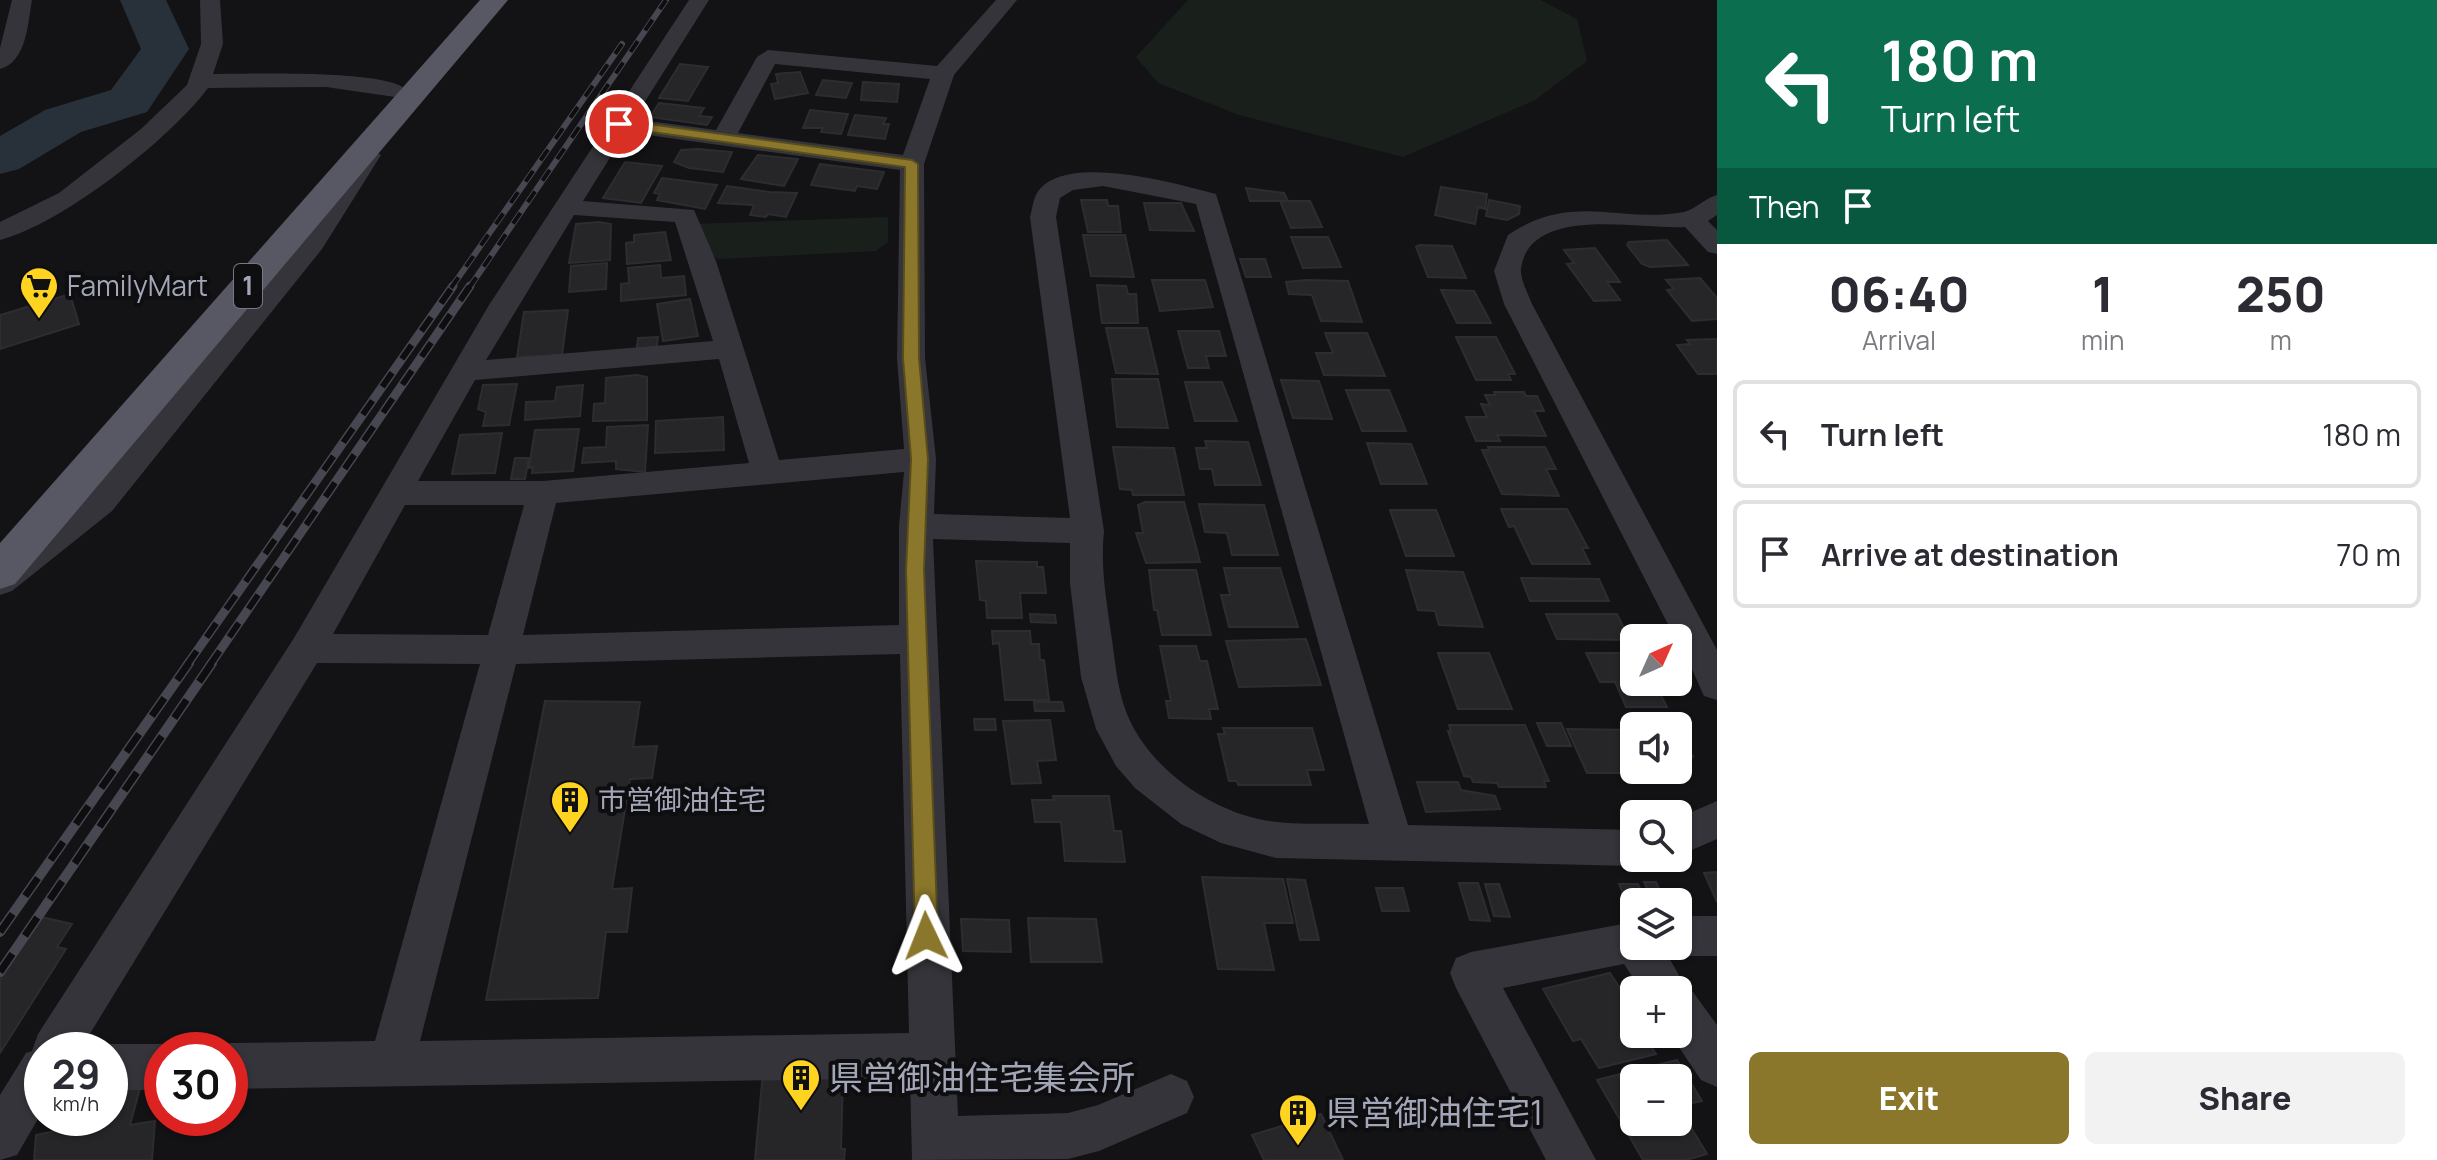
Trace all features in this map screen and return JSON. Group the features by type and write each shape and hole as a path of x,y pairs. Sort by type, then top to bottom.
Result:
{"highway":[{"name":"1","path":"0,572 394,104 475,0"},
{"name":"1","path":"0,529 394,104 495,0"}],"street":[{"path":"0,62 12,47 22,0"},
{"path":"0,232 68,198 149,134 199,81 212,44 210,0"},
{"path":"65,1032 307,648 466,371 565,207 699,0"},
{"path":"1007,0 943,73 912,164 911,358 920,459 915,526 917,639 930,1055 936,1150 1068,1136 1099,1128 1171,1097"},
{"path":"723,138 768,57 943,73"},
{"path":"0,582 101,503 313,243 394,104 326,80 199,81"},
{"path":"619,124 912,164"},
{"path":"1394,843 1207,199 1102,179 1062,186 1048,195 1043,208 1088,531 1083,562 1104,701 1126,749 1148,775 1210,823 1243,836 1276,840 1394,843 1620,848"},
{"path":"565,207 685,215 767,471"},
{"path":"1717,246 1705,211 1608,217 1545,225 1517,241 1509,256 1507,271 1518,304 1717,685"},
{"path":"466,371 730,349"},
{"path":"398,493 543,493 920,459"},
{"path":"391,1065 543,493"},
{"path":"915,526 1088,531"},
{"path":"307,648 499,650 917,639"},
{"path":"1692,831 1717,819"},
{"path":"1692,936 1717,936"},
{"path":"1572,1160 1471,973 1620,946"},
{"path":"1692,1027 1717,1064"},
{"path":"248,1066 930,1055"},
{"path":"0,1138 24,1099"}],"shaded area":[{"path":"1188,0 1540,0 1577,19 1587,61 1535,100 1403,157 1239,115 1158,83 1136,57"},
{"path":"888,217 888,242 876,251 719,259 707,253 694,224"}],"building":[{"path":"680,64 708,67 688,101 659,98"},
{"path":"800,72 808,93 775,99 771,84 778,83 776,74"},
{"path":"823,80 852,83 846,98 816,95"},
{"path":"863,82 899,84 897,102 861,100"},
{"path":"659,103 704,108 699,116 712,117 707,125 650,117"},
{"path":"810,110 848,114 841,134 821,132 823,128 803,128"},
{"path":"855,115 886,118 883,124 889,124 885,139 848,135"},
{"path":"681,150 732,152 723,172 689,168 674,162"},
{"path":"758,155 798,159 784,186 741,179"},
{"path":"625,162 662,166 641,203 603,198"},
{"path":"820,164 884,172 877,189 857,186 855,191 811,185"},
{"path":"662,178 717,185 705,209 657,200 660,194 654,193"},
{"path":"727,186 797,193 786,217 768,214 766,217 750,215 754,205 718,203"},
{"path":"1441,187 1487,194 1485,209 1478,207 1475,224 1435,215"},
{"path":"1246,188 1284,193 1288,201 1250,201"},
{"path":"1081,200 1107,200 1108,206 1118,206 1121,232 1088,232"},
{"path":"1489,200 1520,206 1519,214 1507,220 1486,216"},
{"path":"1280,201 1310,201 1322,227 1291,228"},
{"path":"1144,203 1181,203 1194,231 1150,230"},
{"path":"576,224 611,224 610,260 569,263"},
{"path":"665,232 671,260 627,264 626,243 634,242 634,235"},
{"path":"1083,235 1125,235 1134,277 1091,276"},
{"path":"1291,237 1328,237 1341,267 1303,268"},
{"path":"1667,240 1688,265 1650,267 1642,264 1627,245 1629,242"},
{"path":"1452,246 1466,278 1428,277 1416,247"},
{"path":"1595,248 1620,282 1607,282 1620,300 1594,301 1567,264 1574,263 1564,250"},
{"path":"1240,259 1265,259 1271,277 1246,277"},
{"path":"607,263 606,289 569,292 571,266"},
{"path":"660,265 661,278 684,276 686,295 621,301 621,284 629,283 628,268"},
{"path":"1700,278 1717,298 1717,319 1692,321 1667,290 1674,289 1666,280"},
{"path":"1152,280 1205,280 1213,307 1160,311"},
{"path":"1348,281 1362,322 1321,321 1312,295 1289,294 1286,282"},
{"path":"1097,285 1126,286 1128,294 1136,294 1138,323 1102,323"},
{"path":"1441,290 1474,291 1491,323 1457,323"},
{"name":"FamilyMart","path":"70,294 79,324 0,349 0,315"},
{"path":"690,299 698,336 663,341 657,304"},
{"path":"568,310 562,355 517,357 524,312"},
{"path":"1106,328 1147,328 1158,374 1116,373"},
{"path":"1178,331 1219,331 1226,356 1206,356 1209,368 1188,368"},
{"path":"1325,333 1367,333 1385,376 1324,375 1316,353 1333,353"},
{"path":"658,337 656,353 636,353 638,338"},
{"path":"1456,337 1496,337 1515,374 1508,374 1511,380 1476,380"},
{"path":"1717,339 1717,374 1698,374 1677,345 1690,344 1687,340"},
{"path":"647,377 647,420 593,421 594,404 605,403 606,378"},
{"path":"1112,379 1158,379 1168,428 1117,427"},
{"path":"1281,380 1319,381 1332,419 1293,418"},
{"path":"1185,382 1222,382 1237,421 1195,421"},
{"path":"517,384 509,425 483,426 486,412 478,409 483,385"},
{"path":"583,385 580,416 525,420 526,402 555,401 557,387"},
{"path":"1346,390 1389,390 1406,431 1362,431"},
{"path":"1494,392 1524,392 1526,396 1537,396 1544,411 1534,411 1546,436 1497,435 1500,441 1476,441 1466,417 1487,417 1481,404 1490,405 1485,395 1495,395"},
{"path":"723,417 724,450 655,453 656,421"},
{"path":"648,425 645,472 616,469 616,461 582,463 584,448 606,447 607,427"},
{"path":"579,429 573,471 532,473 533,467 529,468 535,430"},
{"path":"502,433 495,473 452,474 460,435"},
{"path":"1205,441 1248,442 1261,485 1215,485 1212,469 1200,469 1196,448 1207,448"},
{"path":"1367,443 1411,444 1427,484 1381,484"},
{"path":"1113,447 1174,448 1184,495 1133,495 1132,490 1120,489"},
{"path":"1488,447 1545,447 1556,469 1546,469 1559,496 1502,494 1482,450 1489,450"},
{"path":"515,458 529,458 525,479 511,479"},
{"path":"1145,502 1184,502 1200,562 1146,563 1136,533 1143,533 1138,505"},
{"path":"1199,504 1264,505 1278,555 1232,555 1227,533 1205,532"},
{"path":"1501,509 1567,509 1588,548 1582,548 1590,564 1532,564 1514,526 1509,527"},
{"path":"1390,510 1436,510 1454,556 1406,556"},
{"path":"976,561 1037,562 1037,567 1043,567 1046,593 1020,593 1022,618 987,618 986,601 980,600"},
{"path":"1224,568 1280,568 1298,627 1229,627 1221,595 1230,595"},
{"path":"1149,570 1196,570 1211,635 1162,635 1157,610 1154,610"},
{"path":"1406,570 1463,572 1483,627 1439,625 1435,611 1418,610"},
{"path":"1521,578 1599,579 1609,601 1530,601"},
{"path":"1030,614 1055,615 1056,623 1031,622"},
{"path":"1546,614 1617,614 1622,624 1620,640 1557,639"},
{"path":"992,631 1030,631 1031,644 1039,644 1040,660 1044,660 1049,700 1005,700 999,643 993,644"},
{"path":"1306,639 1321,685 1239,687 1226,641"},
{"path":"1160,646 1196,646 1200,661 1207,661 1218,709 1209,709 1211,719 1169,718 1166,701 1171,701"},
{"path":"1438,653 1489,653 1512,709 1458,709"},
{"path":"1586,653 1620,653 1620,693 1615,682 1600,682"},
{"path":"1621,696 1661,696 1667,707 1626,707"},
{"name":"市営御油住宅","path":"545,701 640,702 633,747 657,746 652,778 630,779 612,889 632,888 627,932 606,932 598,998 486,1000"},
{"path":"1034,702 1062,702 1064,711 1035,711"},
{"path":"974,719 995,719 996,730 975,730"},
{"path":"1050,720 1056,760 1037,761 1041,783 1012,784 1003,721"},
{"path":"1537,723 1561,723 1571,746 1547,746"},
{"path":"1449,725 1525,725 1549,781 1544,781 1546,787 1499,787 1497,783 1473,782 1471,777 1464,776 1448,731 1451,732"},
{"path":"1223,728 1312,728 1324,770 1307,770 1311,785 1238,785 1237,781 1229,781 1218,734 1225,734"},
{"path":"1567,729 1620,730 1620,773 1587,773"},
{"path":"1417,782 1458,782 1461,790 1495,796 1500,809 1426,812"},
{"path":"1053,796 1109,796 1114,831 1121,831 1125,862 1065,861 1061,822 1035,822 1032,800 1054,800"},
{"path":"1717,872 1717,902 1704,873"},
{"path":"1202,877 1283,879 1293,923 1264,923 1274,970 1218,969"},
{"path":"1287,879 1305,880 1319,940 1300,940"},
{"path":"1644,882 1656,882 1659,888 1647,888"},
{"path":"1459,883 1478,883 1490,921 1470,920"},
{"path":"1485,884 1499,884 1510,917 1494,916"},
{"path":"1619,884 1638,884 1640,888 1621,888"},
{"path":"1376,888 1403,888 1409,911 1382,911"},
{"path":"41,917 72,924 57,947 66,949 0,1053 0,980"},
{"path":"1028,918 1096,919 1102,962 1031,962"},
{"path":"961,919 1009,920 1011,952 963,951"},
{"path":"1610,973 1620,988 1620,1048 1652,1048 1656,1054 1599,1068 1581,1039 1573,1041 1543,989"},
{"name":"県営御油住宅集会所","path":"763,1071 843,1074 841,1149 845,1149 844,1160 755,1160"},
{"path":"1620,1074 1620,1120 1597,1080"},
{"path":"142,1081 130,1125 144,1123 144,1136 154,1136 152,1160 34,1160 36,1136 128,1136 128,1083"},
{"path":"1692,1085 1702,1101 1692,1103"},
{"name":"県営御油住宅1","path":"1321,1114 1343,1160 1264,1160 1252,1135"},
{"path":"1692,1129 1707,1154 1686,1160 1643,1160 1629,1136 1692,1136"}],"waterway":[{"path":"0,158 63,121 129,101 165,49 143,0"}],"railway":[{"path":"469,288 666,0"},
{"path":"451,288 622,44"},
{"path":"187,665 453,286"},
{"path":"210,665 470,286"},
{"path":"0,932 189,663"},
{"path":"0,972 212,663"}],"place":[{"name":"FamilyMart","path":"39,320"},
{"name":"市営御油住宅","path":"570,834"},
{"name":"県営御油住宅集会所","path":"801,1112"},
{"name":"県営御油住宅1","path":"1298,1147"}],"route":[{"path":"619,124 912,164 911,358 920,459 915,570 926,936"}]}
